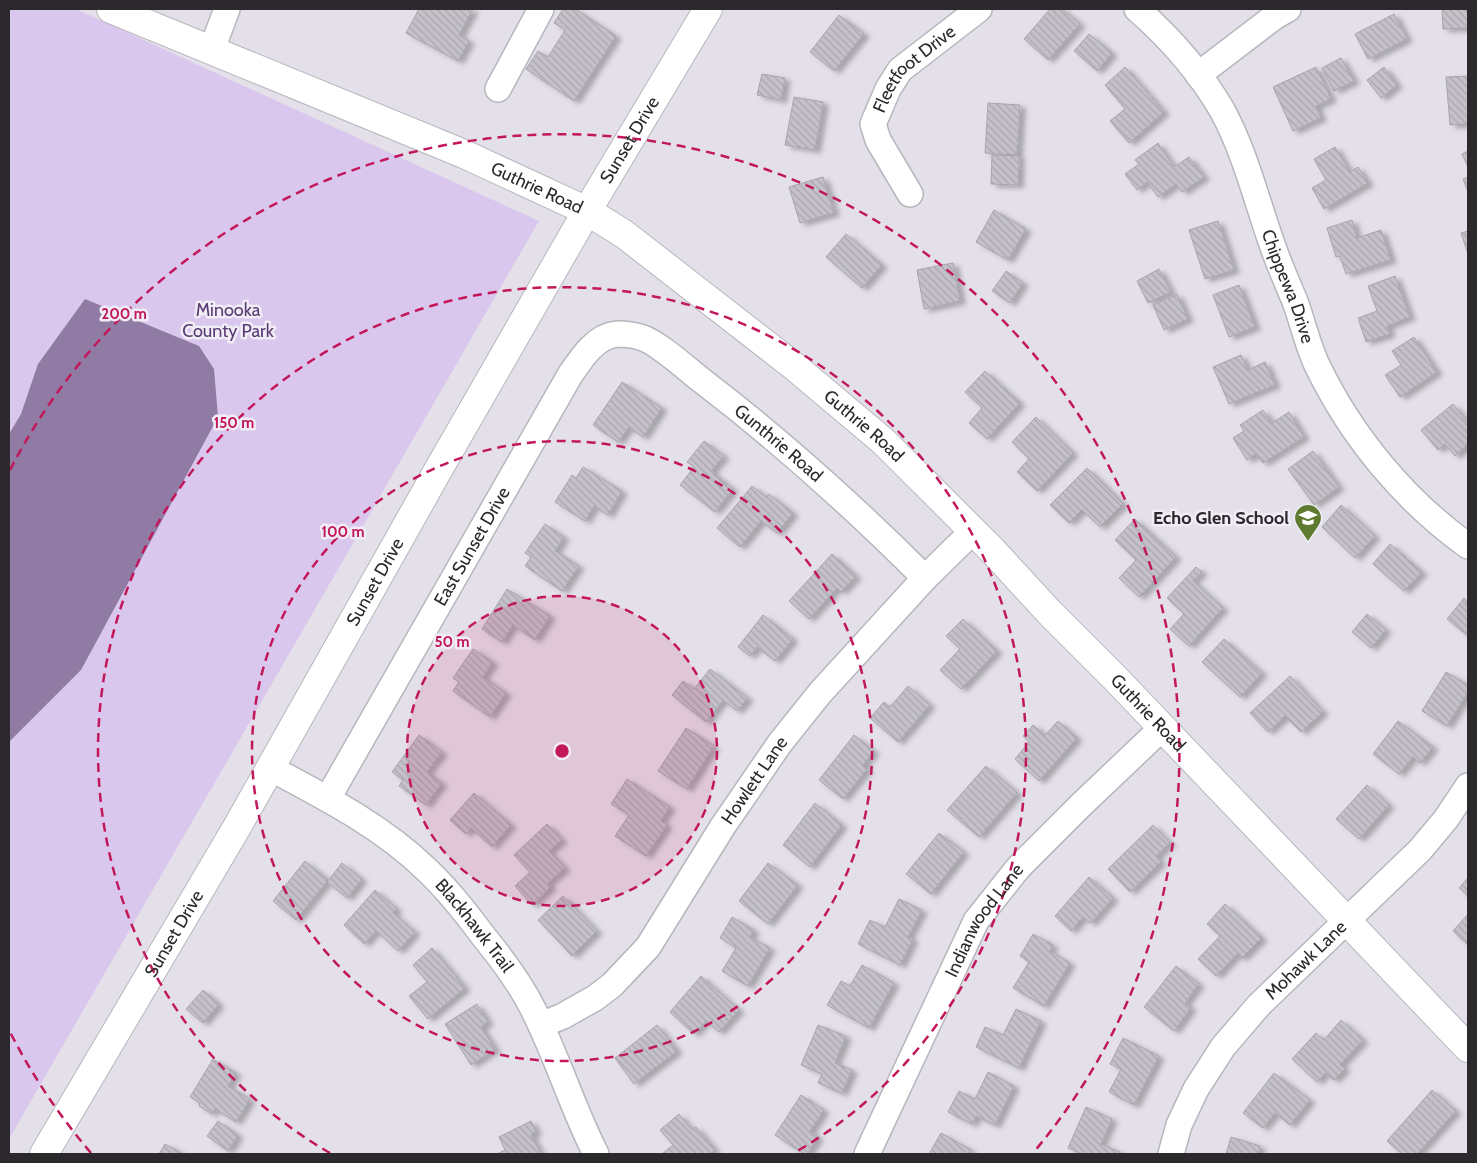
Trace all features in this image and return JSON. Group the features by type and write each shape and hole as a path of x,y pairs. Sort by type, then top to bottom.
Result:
{"street":[{"name":"Guthrie Road","path":"111,9 464,154 587,211 624,234 795,367 883,441 1115,678 1468,1048"},
{"path":"212,49 227,9"},
{"path":"498,89 541,9"},
{"name":"Sunset Drive","path":"44,1154 177,931 587,211 708,9"},
{"name":"Fleetfoot Drive","path":"910,194 878,140 874,124 888,89 900,70 978,9"},
{"name":"Chippewa Drive","path":"1138,9 1186,58 1222,110 1247,165 1272,244 1316,363 1358,436 1413,500 1468,546"},
{"path":"1198,74 1274,17 1288,9"},
{"name":"Gunthrie Road","path":"615,334 630,334 648,340 722,396 831,487 925,578"},
{"name":"East Sunset Drive","path":"328,798 570,375 586,352 602,340 615,334"},
{"name":"Howlett Lane","path":"541,1025 563,1016 595,998 612,984 648,946 723,826 780,743 820,693 925,578 973,531"},
{"name":"Indianwood Lane","path":"867,1154 976,921 1018,868 1162,728"},
{"name":"Blackhawk Trail","path":"270,768 328,798 393,842 427,870 458,903 493,948 522,990 541,1025 582,1126 596,1154"},
{"name":"Mohawk Lane","path":"1171,1154 1179,1125 1196,1089 1223,1046 1259,1005 1310,958 1420,850 1446,819 1468,786"}],"green space":[{"name":"Minooka County Park","path":"9,9 76,9 539,221 9,1139"}],"shaded area":[{"path":"85,299 199,346 214,369 218,417 81,670 9,742 9,434 21,414 38,364"}],"building":[{"path":"419,9 473,9 459,35 469,41 458,61 406,33"},
{"path":"563,9 575,9 616,36 574,101 526,69 538,51 548,57 565,30 554,23"},
{"path":"1050,9 1062,9 1080,24 1048,60 1024,39"},
{"path":"1442,9 1468,9 1468,28 1443,29"},
{"path":"1394,14 1407,39 1368,59 1355,34"},
{"path":"839,15 864,34 834,71 810,52"},
{"path":"1089,34 1112,53 1097,71 1074,51"},
{"path":"1341,58 1354,81 1334,91 1322,68"},
{"path":"1125,67 1164,112 1129,143 1110,121 1125,109 1105,85"},
{"path":"1316,67 1331,99 1316,106 1321,118 1293,131 1273,87"},
{"path":"1384,67 1397,85 1381,98 1367,80"},
{"path":"762,74 785,78 781,100 757,95"},
{"path":"1468,76 1468,124 1450,125 1446,77"},
{"path":"794,97 823,102 815,150 785,145"},
{"path":"988,103 1020,105 1017,155 985,153"},
{"path":"1158,143 1174,167 1189,157 1204,177 1182,192 1176,184 1158,197 1147,182 1137,190 1125,174 1139,164 1135,160"},
{"path":"1335,147 1350,172 1358,167 1368,183 1324,209 1312,188 1326,180 1314,159"},
{"path":"1468,151 1468,167 1462,154"},
{"path":"992,155 1019,156 1018,185 991,184"},
{"path":"823,177 834,213 800,223 789,187"},
{"path":"1468,177 1468,192 1463,179"},
{"path":"994,210 1026,229 1008,260 976,242"},
{"path":"1352,220 1357,238 1381,230 1391,260 1346,274 1340,256 1336,257 1327,228"},
{"path":"1218,221 1234,270 1205,279 1189,230"},
{"path":"1468,231 1468,254 1461,233"},
{"path":"846,234 882,265 862,288 826,257"},
{"path":"953,263 960,301 924,309 917,270"},
{"path":"1159,269 1171,292 1148,303 1137,281"},
{"path":"1006,271 1023,283 1010,303 992,291"},
{"path":"1395,276 1410,317 1387,326 1390,334 1366,342 1358,318 1377,311 1368,286"},
{"path":"1239,285 1255,327 1229,337 1213,295"},
{"path":"1177,294 1188,319 1164,330 1153,305"},
{"path":"1414,337 1437,372 1400,397 1385,375 1401,365 1392,351"},
{"path":"1241,355 1248,370 1265,362 1275,385 1229,404 1213,367"},
{"path":"985,371 1020,403 987,439 969,423 982,408 965,392"},
{"path":"622,382 662,408 643,437 629,427 618,442 593,425"},
{"path":"1453,404 1468,423 1468,444 1455,456 1445,444 1438,450 1421,430"},
{"path":"1263,410 1272,423 1289,412 1304,437 1263,463 1256,454 1247,460 1233,438 1244,431 1240,425"},
{"path":"1036,417 1073,453 1037,491 1017,472 1029,459 1012,442"},
{"path":"704,441 724,456 711,471 733,489 715,512 680,485 694,467 687,462"},
{"path":"1313,451 1339,487 1314,505 1288,469"},
{"path":"583,467 622,491 608,515 594,506 585,521 555,502 572,475 576,478"},
{"path":"1087,468 1123,504 1100,527 1082,510 1069,523 1050,505"},
{"path":"752,486 766,497 769,494 793,513 777,533 761,521 740,547 717,528"},
{"path":"1341,505 1375,536 1355,558 1322,527"},
{"path":"1135,519 1176,557 1139,597 1119,578 1136,560 1115,540"},
{"path":"545,524 564,537 555,551 579,566 562,591 525,566 531,557 525,553"},
{"path":"1390,544 1422,572 1404,591 1373,564"},
{"path":"832,554 856,576 841,592 837,588 809,619 789,601"},
{"path":"1196,567 1202,572 1193,581 1223,608 1189,646 1170,629 1184,614 1167,598"},
{"path":"507,589 550,616 535,640 513,625 502,642 482,629"},
{"path":"1464,598 1468,602 1468,636 1447,619"},
{"path":"1367,614 1386,630 1371,648 1352,632"},
{"path":"763,615 793,639 775,661 757,647 750,656 738,647"},
{"path":"963,619 997,651 961,689 940,670 960,649 946,636"},
{"path":"1224,639 1262,673 1240,697 1202,662"},
{"path":"473,649 493,662 483,677 506,693 490,717 453,691 459,682 453,678"},
{"path":"710,669 748,698 737,711 723,700 706,722 672,695 683,681 694,689"},
{"path":"1446,672 1468,685 1468,692 1447,726 1422,711"},
{"path":"1290,676 1323,712 1301,732 1285,716 1268,732 1250,713"},
{"path":"908,686 930,705 898,742 870,718 884,702 890,707"},
{"path":"1058,721 1077,738 1039,781 1015,759 1029,742 1023,736 1033,725 1045,735"},
{"path":"1398,721 1433,747 1420,763 1413,757 1399,774 1373,754"},
{"path":"686,728 714,746 687,789 658,771"},
{"path":"419,735 442,752 427,772 442,783 426,805 399,786 403,780 392,772"},
{"path":"854,735 874,751 863,765 867,769 843,799 819,780"},
{"path":"986,766 1017,793 979,837 947,810"},
{"path":"627,779 670,807 661,821 667,825 646,856 615,836 629,815 611,804"},
{"path":"1367,785 1389,805 1359,839 1336,819"},
{"path":"474,793 511,825 492,847 471,828 466,834 450,820"},
{"path":"815,803 842,825 810,867 783,845"},
{"path":"547,824 562,840 549,851 565,868 548,883 551,887 532,905 515,886 530,872 514,855"},
{"path":"1153,825 1170,843 1156,856 1161,862 1130,892 1108,869"},
{"path":"939,833 964,852 931,894 906,874"},
{"path":"305,861 328,880 296,920 273,901"},
{"path":"342,863 362,879 347,898 327,882"},
{"path":"768,863 798,885 768,924 739,901"},
{"path":"1089,877 1113,898 1091,923 1083,917 1071,931 1055,916"},
{"path":"1468,878 1468,896 1459,888"},
{"path":"375,890 397,909 393,913 415,932 398,951 376,931 364,944 344,925"},
{"path":"563,896 597,931 572,956 538,920"},
{"path":"899,899 922,910 908,937 913,939 900,965 858,944 870,920 885,927"},
{"path":"1225,904 1262,938 1242,958 1237,954 1216,976 1198,959 1220,936 1207,924"},
{"path":"1468,914 1468,945 1453,931"},
{"path":"732,917 754,930 750,937 770,948 748,986 722,971 736,948 720,938"},
{"path":"1033,934 1053,945 1050,951 1070,963 1044,1006 1013,988 1029,962 1020,956"},
{"path":"432,948 465,988 428,1019 409,996 427,982 413,965"},
{"path":"862,965 894,983 869,1028 827,1005 841,981 850,986"},
{"path":"1176,966 1199,984 1185,1003 1191,1008 1174,1031 1144,1007"},
{"path":"701,976 739,1010 719,1032 706,1021 694,1034 670,1012"},
{"path":"203,990 219,1004 203,1023 186,1009"},
{"path":"477,1004 488,1022 481,1027 495,1049 471,1065 445,1024"},
{"path":"1016,1009 1041,1021 1019,1068 976,1047 985,1027 1003,1035"},
{"path":"1341,1020 1363,1040 1340,1065 1345,1069 1334,1080 1325,1073 1317,1082 1292,1059 1316,1033 1324,1040"},
{"path":"657,1025 677,1051 634,1084 615,1058"},
{"path":"818,1025 846,1036 835,1063 852,1070 842,1093 818,1083 822,1074 801,1065"},
{"path":"1123,1038 1159,1056 1134,1105 1109,1092 1121,1069 1110,1064"},
{"path":"213,1059 236,1073 228,1086 250,1099 236,1122 215,1109 212,1114 199,1106 200,1103 190,1097"},
{"path":"988,1072 1014,1086 995,1125 976,1116 972,1124 948,1112 959,1091 975,1099"},
{"path":"1274,1073 1310,1100 1290,1125 1275,1113 1263,1128 1243,1113"},
{"path":"1432,1090 1456,1111 1417,1154 1402,1154 1387,1141"},
{"path":"801,1095 824,1110 810,1131 818,1137 807,1154 804,1154 775,1135"},
{"path":"1086,1107 1112,1119 1101,1144 1120,1152 1119,1154 1082,1154 1068,1148"},
{"path":"679,1114 692,1130 696,1127 715,1150 710,1154 662,1154 673,1145 660,1130"},
{"path":"218,1121 238,1135 228,1151 207,1136"},
{"path":"531,1121 536,1132 531,1135 541,1154 497,1154 505,1150 499,1137"},
{"path":"941,1133 971,1150 968,1154 929,1154"},
{"path":"1231,1137 1260,1146 1258,1154 1226,1154"},
{"path":"165,1144 183,1154 159,1154"}],"place":[{"name":"Echo Glen School","path":"1308,542"}]}
